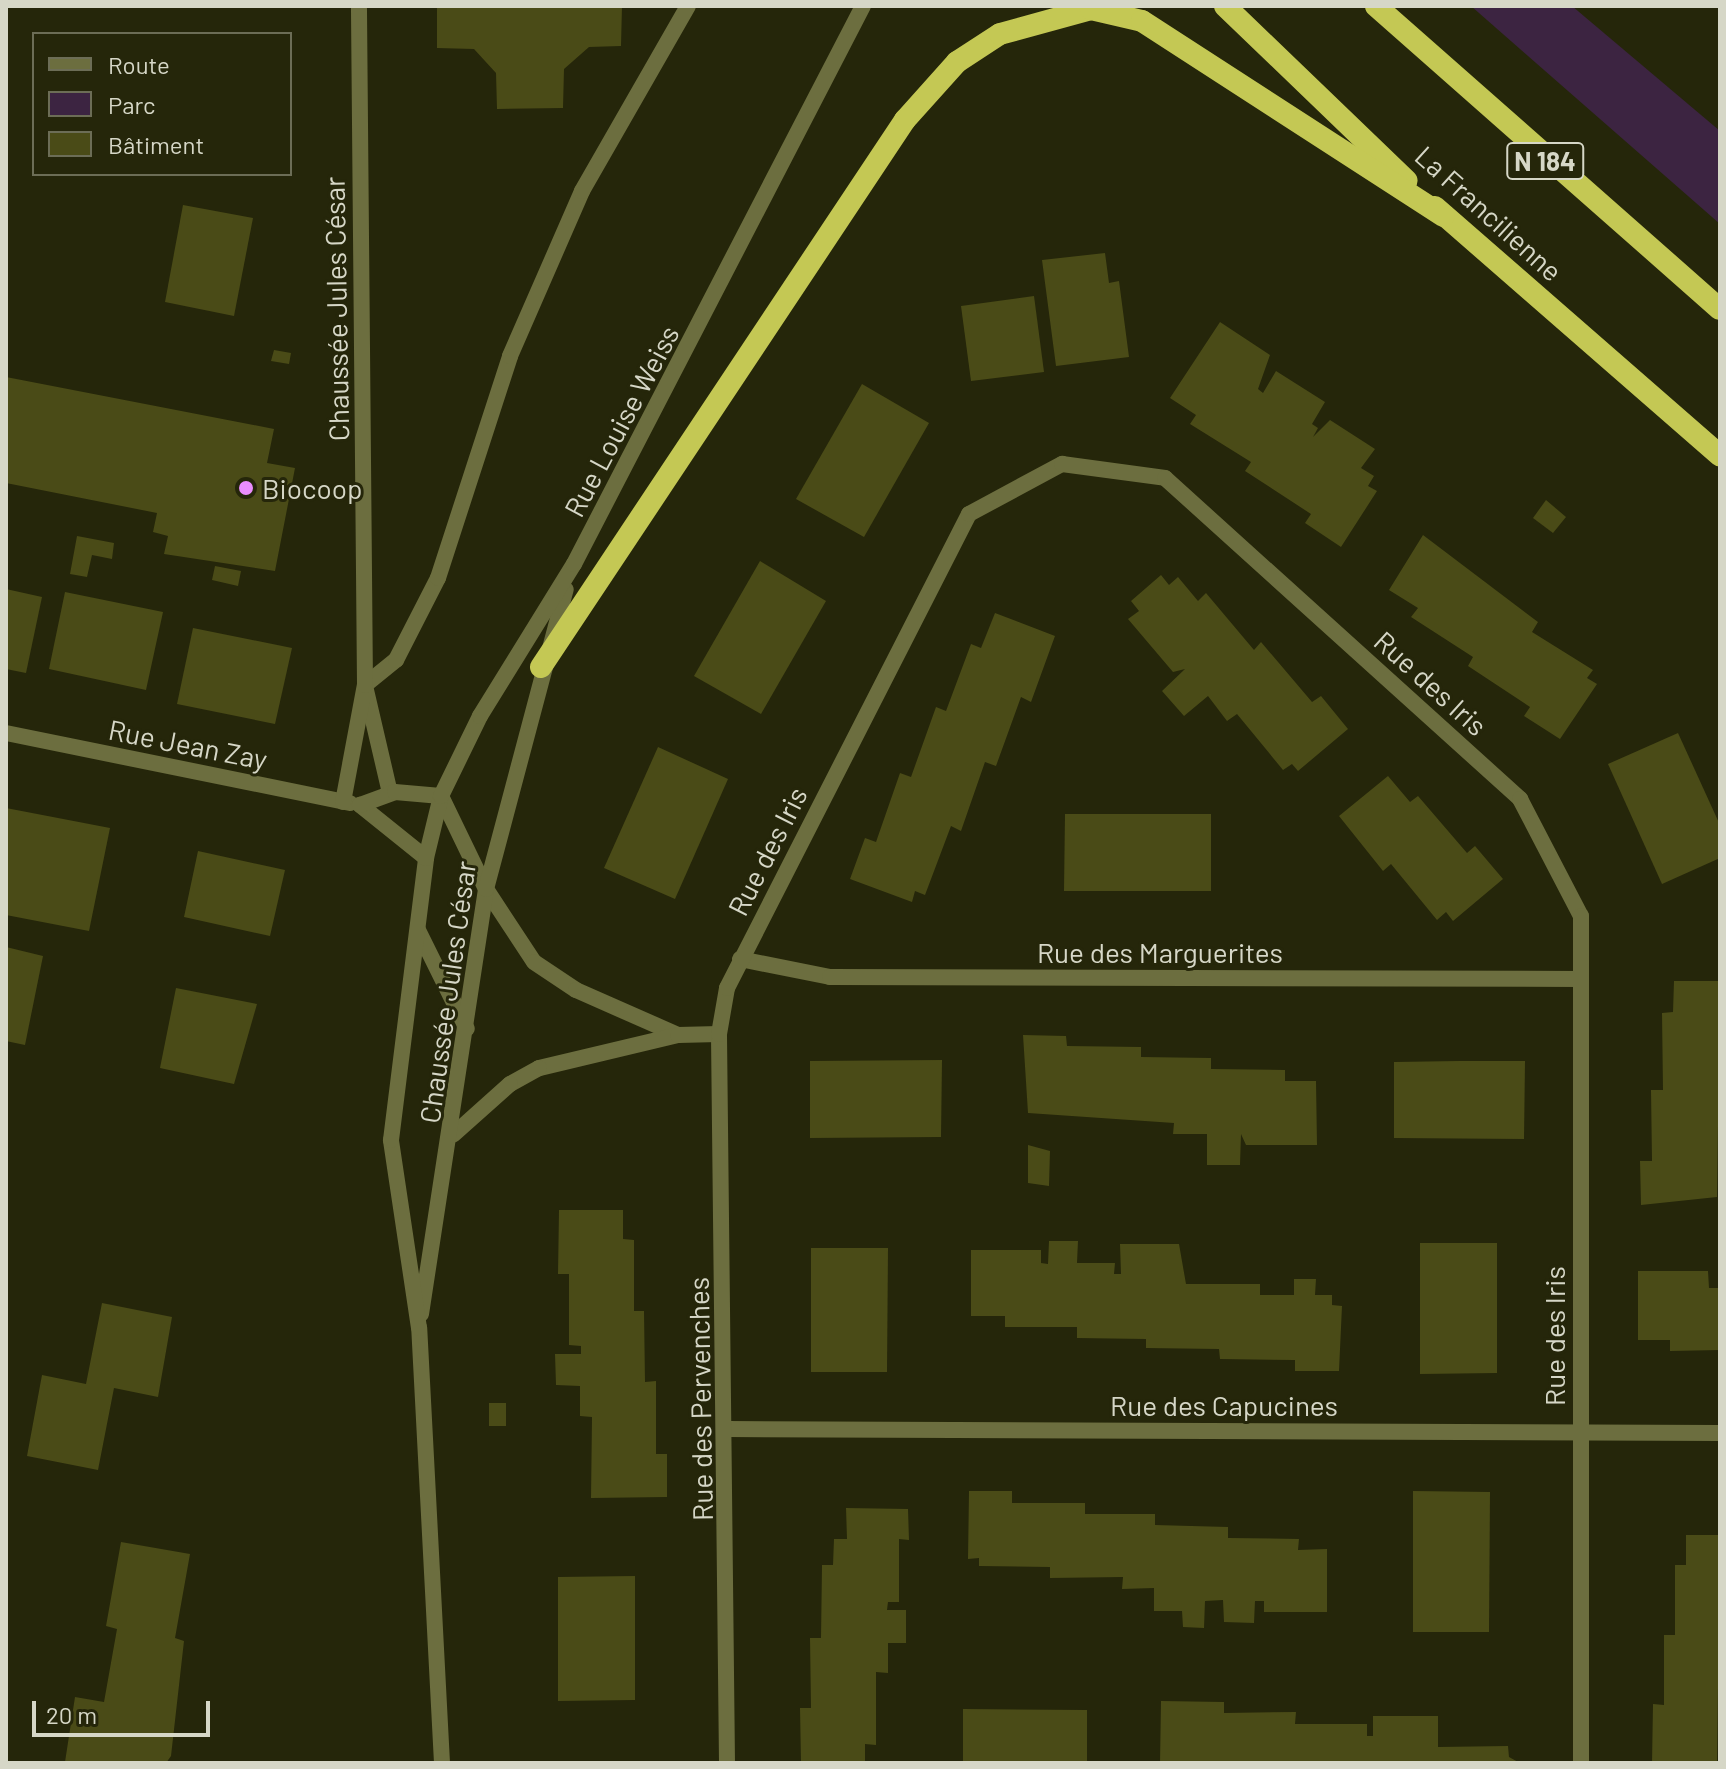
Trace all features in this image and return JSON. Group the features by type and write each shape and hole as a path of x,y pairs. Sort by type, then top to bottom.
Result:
{"highway":[{"name":"La Francilienne","path":"1225,6 1444,216 1720,456"},
{"name":"N 184","path":"1376,6 1720,309"},
{"path":"541,667 905,120 957,62 1000,34 1048,15 1091,9 1142,21 1444,216"}],"street":[{"name":"Chaussée Jules César","path":"343,802 365,685 359,6"},
{"path":"390,793 365,685 396,660 438,578 510,356 582,191 688,6"},
{"name":"Rue Louise Weiss","path":"426,858 441,796 480,716 574,564 863,6"},
{"name":"Rue des Iris","path":"719,1034 740,959 969,514 1062,464 1165,478 1520,799 1581,916 1581,1763"},
{"name":"Chaussée Jules César","path":"419,1328 453,1135 486,889 541,667 574,564"},
{"name":"Rue Jean Zay","path":"6,733 360,805"},
{"path":"360,805 390,793 441,796 486,889 515,937 551,976 678,1035"},
{"name":"Chaussée Jules César","path":"360,805 426,858 391,1140 419,1328 442,1763"},
{"path":"417,928 467,1029"},
{"name":"Rue des Marguerites","path":"740,959 830,977 1581,979"},
{"path":"453,1135 510,1084 539,1068 678,1035 719,1034"},
{"name":"Rue des Pervenches","path":"719,1034 728,1429 727,1763"},
{"name":"Rue des Capucines","path":"728,1429 1720,1433"}],"green space":[{"path":"1471,6 1572,6 1720,131 1720,224"}],"building":[{"path":"437,6 622,6 621,46 589,47 564,69 563,108 497,109 496,73 474,49 437,48"},
{"path":"183,205 253,218 234,316 165,302"},
{"path":"1105,253 1109,283 1119,281 1129,357 1056,366 1042,260"},
{"path":"1034,296 1044,372 971,381 961,306"},
{"path":"1220,322 1270,355 1258,389 1263,393 1276,371 1325,402 1312,424 1318,428 1313,437 1330,420 1375,449 1361,468 1374,476 1368,486 1377,491 1341,547 1305,523 1311,514 1245,471 1251,462 1190,424 1196,415 1170,398"},
{"path":"274,350 291,353 289,364 271,361"},
{"path":"6,377 274,429 267,463 295,468 275,571 164,554 168,536 153,532 157,513 6,483"},
{"path":"862,384 929,423 864,537 796,499"},
{"path":"1546,500 1566,517 1553,533 1533,518"},
{"path":"1423,535 1538,622 1532,632 1593,670 1587,678 1597,684 1560,739 1524,716 1530,707 1468,666 1473,657 1411,617 1418,608 1389,590"},
{"path":"77,536 114,543 112,559 92,555 87,577 70,574"},
{"path":"760,561 826,601 761,714 694,676"},
{"path":"215,566 241,571 238,586 212,580"},
{"path":"1161,575 1169,585 1178,577 1198,601 1206,593 1254,650 1261,642 1312,702 1321,696 1348,729 1298,771 1292,764 1283,770 1237,714 1227,721 1208,696 1184,716 1162,691 1185,669 1173,672 1128,619 1139,611 1131,601"},
{"path":"6,589 42,597 26,673 6,669"},
{"path":"65,592 163,612 146,690 49,669"},
{"path":"995,613 1055,636 1031,702 1021,697 996,766 985,762 961,831 951,826 925,895 915,891 912,902 850,879 865,838 876,842 900,773 911,777 936,707 946,711 971,644 981,648"},
{"path":"193,628 292,648 275,724 177,704"},
{"path":"1678,733 1720,825 1720,858 1662,884 1608,764"},
{"path":"658,747 728,779 675,899 604,868"},
{"path":"1388,776 1410,802 1418,796 1467,853 1475,846 1503,879 1453,921 1446,912 1437,920 1391,864 1383,871 1339,816"},
{"path":"6,808 110,828 89,931 6,915"},
{"path":"1065,814 1211,814 1211,891 1064,891"},
{"path":"198,851 285,870 270,936 184,917"},
{"path":"6,947 43,956 25,1045 6,1041"},
{"path":"1674,981 1720,981 1717,1197 1641,1205 1640,1161 1652,1161 1651,1090 1663,1090 1662,1013 1673,1012"},
{"path":"176,988 257,1004 234,1084 160,1068"},
{"path":"1023,1035 1066,1036 1067,1046 1141,1047 1141,1057 1211,1058 1211,1069 1285,1070 1285,1081 1316,1081 1317,1145 1246,1145 1241,1134 1240,1165 1207,1165 1207,1134 1173,1134 1174,1123 1028,1113"},
{"path":"942,1060 941,1137 810,1138 810,1061"},
{"path":"1525,1061 1524,1139 1394,1138 1394,1062"},
{"path":"1028,1145 1050,1151 1049,1186 1028,1183"},
{"path":"559,1210 623,1210 623,1239 634,1240 634,1311 644,1311 645,1382 656,1381 656,1454 667,1454 667,1497 591,1498 592,1417 580,1416 580,1386 556,1385 555,1354 581,1354 581,1346 569,1345 569,1274 558,1274"},
{"path":"1049,1241 1078,1241 1077,1263 1115,1263 1114,1274 1121,1274 1120,1244 1179,1244 1186,1284 1260,1284 1260,1295 1294,1295 1294,1279 1316,1279 1315,1295 1332,1295 1332,1305 1342,1306 1339,1371 1295,1371 1295,1360 1220,1359 1219,1349 1146,1348 1146,1339 1077,1338 1077,1327 1005,1327 1005,1316 971,1316 971,1250 1041,1250 1041,1263 1048,1264"},
{"path":"1420,1243 1497,1243 1497,1373 1420,1374"},
{"path":"811,1248 888,1248 887,1372 811,1372"},
{"path":"1638,1271 1708,1271 1709,1288 1720,1288 1720,1350 1670,1351 1670,1340 1638,1340"},
{"path":"102,1303 172,1317 158,1397 114,1388 98,1470 27,1456 42,1375 86,1384"},
{"path":"489,1403 506,1403 506,1426 489,1426"},
{"path":"969,1491 1012,1491 1012,1503 1085,1503 1085,1514 1155,1514 1155,1525 1228,1527 1228,1538 1299,1539 1298,1550 1327,1549 1327,1612 1264,1612 1264,1601 1255,1601 1254,1623 1224,1622 1223,1600 1205,1601 1204,1628 1183,1627 1182,1611 1154,1611 1154,1588 1122,1589 1123,1577 1050,1578 1050,1567 979,1566 979,1558 968,1559"},
{"path":"1413,1491 1490,1492 1489,1632 1413,1632"},
{"path":"846,1508 908,1509 909,1540 899,1539 899,1602 888,1602 887,1610 906,1610 906,1643 888,1643 888,1673 876,1672 876,1745 865,1744 865,1763 801,1763 800,1708 811,1708 810,1638 821,1638 822,1565 833,1565 834,1539 847,1539"},
{"path":"1686,1535 1720,1535 1717,1763 1652,1763 1653,1704 1664,1705 1664,1635 1675,1635 1675,1565 1686,1565"},
{"path":"121,1542 190,1554 175,1638 184,1641 171,1756 166,1763 65,1762 75,1697 104,1702 117,1629 106,1626"},
{"path":"635,1576 635,1700 558,1701 558,1577"},
{"path":"1161,1701 1224,1702 1224,1713 1296,1712 1295,1724 1367,1724 1367,1736 1373,1736 1373,1716 1438,1716 1438,1747 1508,1746 1509,1757 1520,1763 1160,1763"},
{"path":"963,1709 1087,1710 1087,1763 963,1763"}],"place":[{"name":"Biocoop","path":"246,488"}]}
